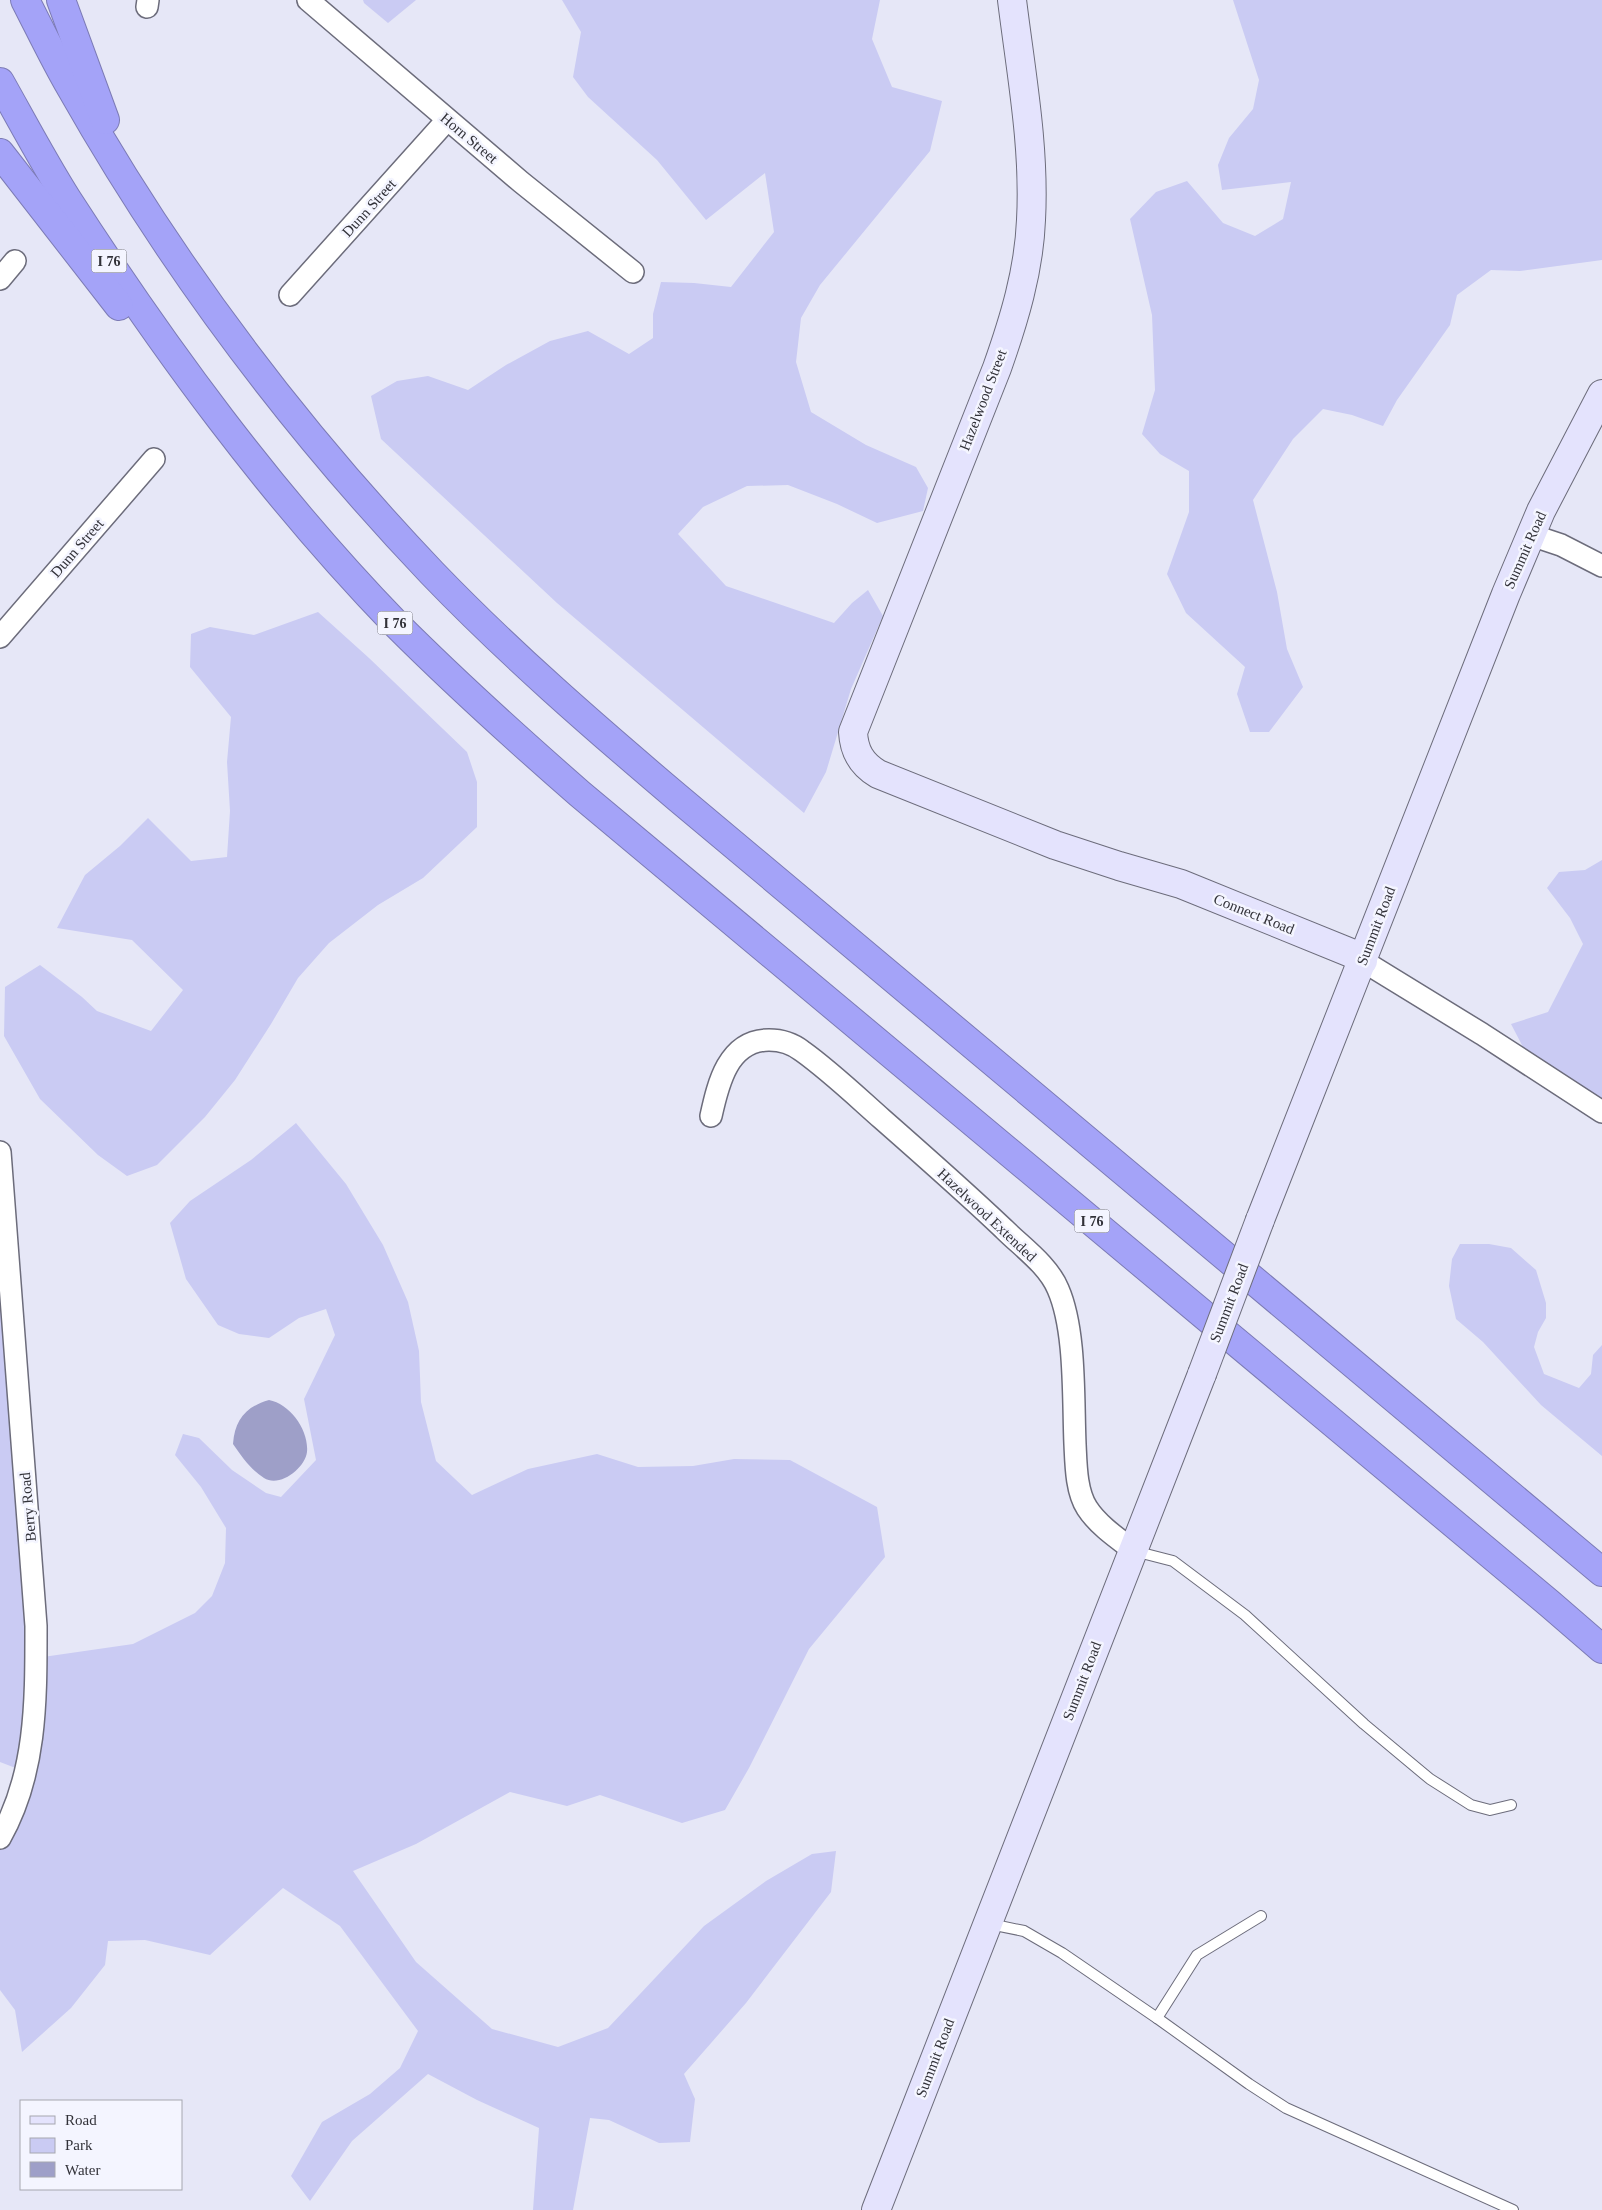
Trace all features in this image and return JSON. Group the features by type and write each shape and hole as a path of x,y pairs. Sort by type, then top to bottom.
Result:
{"highway":[{"path":"25,0 70,88 132,189 198,287 271,386 317,444 432,573 551,688 678,798 1602,1572"},
{"path":"61,0 74,39 132,189"},
{"name":"I 76","path":"0,82 71,204 144,314 230,432 329,551 396,623 476,702 580,794 1550,1604 1602,1650"},
{"path":"0,154 131,320 230,432"}],"street":[{"name":"Horn Street","path":"308,0 447,120 633,272"},
{"name":"Hazelwood Street","path":"878,774 869,769 857,753 853,732 997,368 1017,310 1028,249 1032,220 1030,156 1012,0"},
{"name":"Dunn Street","path":"290,295 447,120"},
{"path":"0,279 15,262"},
{"name":"Summit Road","path":"876,2210 1202,1374 1260,1220 1363,961 1416,819 1531,535 1600,399"},
{"name":"Dunn Street","path":"0,637 154,459"},
{"path":"1531,535 1561,545 1602,566"},
{"name":"Connect Road","path":"878,774 1055,845 1181,884 1351,953 1482,1034 1602,1112"},
{"name":"Hazelwood Extended","path":"711,1116 726,1067 738,1051 752,1043 768,1040 785,1042 801,1050 838,1080 974,1200 1046,1270 1058,1288 1069,1329 1075,1458 1081,1494 1087,1508 1096,1519 1133,1550"},
{"name":"Berry Road","path":"0,1838 16,1807 30,1751 35,1697 36,1626 1,1161"}],"lane":[{"path":"1133,1550 1172,1561 1245,1615 1364,1724 1430,1779 1471,1805 1490,1810 1512,1804"},
{"path":"1157,2018 1197,1955 1261,1916"},
{"path":"987,1923 1024,1930 1062,1952 1286,2108 1513,2210"}],"green space":[{"path":"363,0 416,0 388,23 364,3"},
{"path":"562,0 880,0 872,39 892,87 942,101 930,151 820,285 801,318 796,362 811,412 866,445 916,467 928,488 923,511 877,523 837,504 788,485 747,486 703,507 678,534 726,586 834,623 852,603 868,590 883,616 851,689 826,772 804,813 557,603 381,439 371,396 397,381 428,376 468,390 506,365 550,341 588,331 629,354 653,338 653,314 661,282 731,287 774,232 765,173 706,220 657,160 588,97 573,77 581,32"},
{"path":"1233,0 1602,0 1602,260 1520,271 1491,270 1457,295 1450,325 1397,400 1383,426 1352,415 1323,409 1293,439 1253,500 1277,592 1287,649 1303,687 1269,732 1250,732 1237,694 1245,667 1186,613 1167,574 1189,512 1189,471 1160,454 1142,434 1155,390 1152,315 1130,219 1156,192 1187,181 1223,223 1255,236 1283,219 1291,182 1222,190 1218,165 1229,138 1253,109 1259,80"},
{"path":"318,612 467,752 477,782 477,827 423,878 378,905 329,943 298,978 235,1080 205,1117 157,1165 127,1176 98,1155 40,1099 4,1036 5,987 40,965 97,1011 151,1031 183,990 132,940 57,928 85,875 120,846 148,818 191,861 227,857 230,811 227,762 231,717 190,667 191,634 210,627 254,635"},
{"path":"1602,860 1602,1100 1523,1047 1511,1024 1548,1012 1583,944 1570,918 1547,888 1559,872 1585,870"},
{"path":"296,1123 346,1184 383,1245 408,1302 419,1351 421,1402 436,1461 472,1495 528,1469 597,1454 638,1467 693,1466 734,1459 790,1460 877,1507 885,1557 809,1649 749,1768 725,1810 682,1823 600,1795 567,1806 510,1792 416,1844 353,1871 416,1962 492,2029 558,2047 608,2028 704,1926 766,1881 812,1854 836,1851 831,1892 746,2003 684,2074 695,2099 690,2142 659,2143 609,2120 590,2118 573,2210 533,2210 539,2128 477,2100 428,2074 352,2141 310,2201 291,2176 322,2122 370,2094 400,2068 418,2031 340,1926 283,1888 210,1955 145,1940 108,1941 105,1965 71,2008 22,2052 15,2010 0,1990 0,1838 26,1772 0,1762 0,1173 36,1658 133,1644 195,1613 212,1596 225,1563 226,1528 201,1487 175,1455 183,1434 199,1438 232,1470 266,1493 281,1497 316,1460 304,1399 335,1335 326,1309 299,1318 269,1338 239,1334 218,1325 186,1279 170,1223 190,1201 251,1160"},
{"path":"1460,1244 1489,1244 1511,1248 1536,1270 1546,1303 1546,1318 1538,1332 1534,1347 1544,1374 1579,1388 1591,1374 1593,1355 1602,1345 1602,1456 1541,1405 1483,1342 1456,1319 1449,1286 1452,1259"}],"water":[{"path":"269,1400 277,1402 291,1412 305,1435 307,1444 305,1458 297,1470 291,1475 277,1480 270,1480 259,1475 233,1444 236,1428 243,1416 254,1406"}]}
